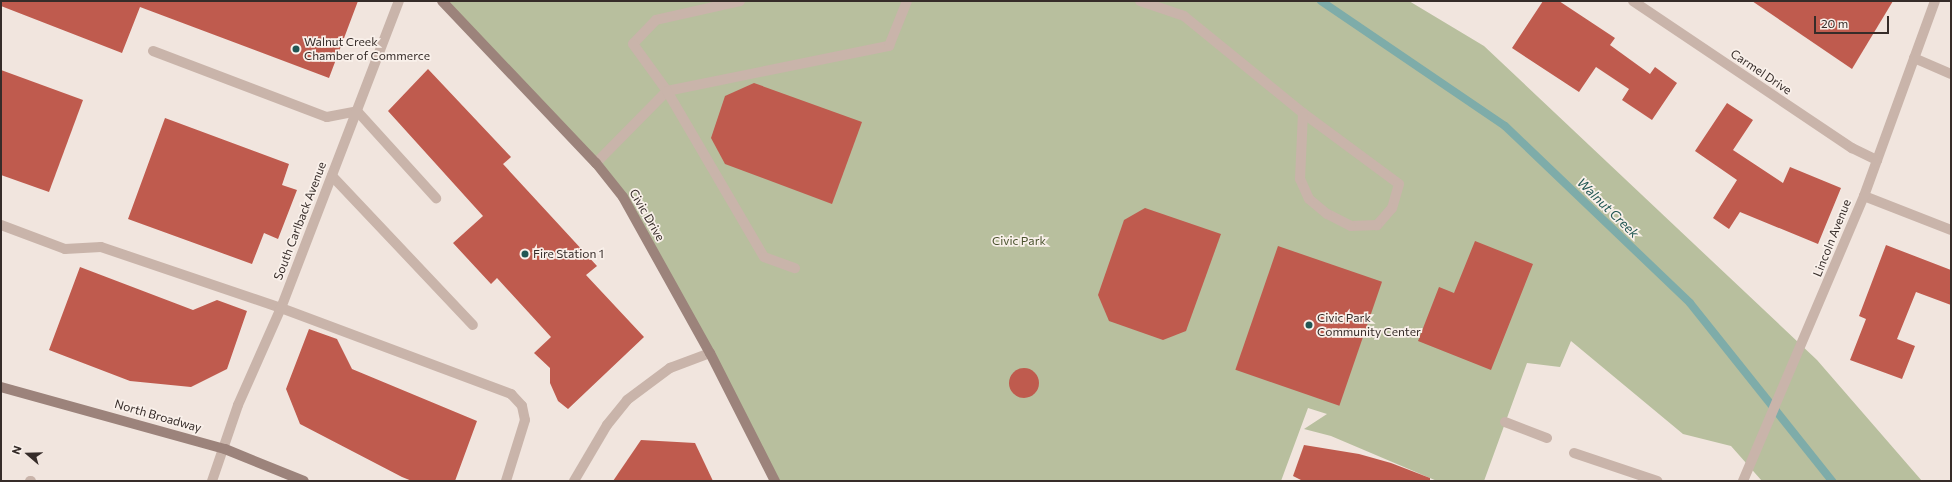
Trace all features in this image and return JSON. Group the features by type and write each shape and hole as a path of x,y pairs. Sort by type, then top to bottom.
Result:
{"main road":[{"name":"Civic Drive","path":"442,1 596,163 623,197 710,354 775,481"},
{"name":"North Broadway","path":"1,387 225,449 304,481"},
{"path":"762,456 766,481"}],"street":[{"name":"South Carlback Avenue","path":"212,481 225,449 238,406 280,308 399,1"},
{"path":"740,1 656,20 633,44 667,91 764,257 795,268"},
{"path":"596,163 667,91 889,46 907,1"},
{"path":"1140,1 1184,16 1302,113 1399,184 1392,208 1377,226 1351,226 1327,214 1309,199 1300,179 1302,113"},
{"name":"Carmel Drive","path":"1633,1 1852,148 1877,160"},
{"name":"Lincoln Avenue","path":"1743,481 1864,196 1935,1"},
{"path":"153,51 327,117 357,111 436,198"},
{"path":"1914,58 1951,74"},
{"path":"332,176 473,325"},
{"path":"1864,196 1951,230"},
{"path":"1,225 65,248 101,247 280,308 511,394 522,406 525,420 506,481"},
{"path":"574,481 607,425 627,400 670,368 710,354"},
{"path":"1505,422 1547,438"},
{"path":"1574,453 1657,481"}],"green space":[{"name":"Civic Park","path":"442,1 1409,1 1484,46 1817,360 1922,481 1762,481 1731,446 1683,434 1571,341 1560,367 1527,363 1484,481 1437,481 1331,436 1304,429 1327,414 1308,408 1281,481 775,481 623,197"}],"building":[{"name":"Walnut Creek Chamber of Commerce","path":"1,1 358,1 329,78 140,7 122,53 1,6"},
{"path":"1543,1 1559,1 1615,38 1610,45 1650,74 1655,67 1677,83 1652,120 1622,100 1629,89 1596,67 1579,92 1512,48"},
{"path":"1752,1 1893,1 1852,69"},
{"path":"428,69 511,157 503,164 597,266 586,275 644,337 568,409 558,401 550,383 550,368 534,353 551,337 497,278 491,284 453,243 483,216 388,111"},
{"path":"1,70 83,100 49,192 1,175"},
{"path":"754,83 862,122 832,204 725,164 711,138 725,96"},
{"path":"1727,103 1753,120 1733,150 1783,183 1790,167 1841,188 1818,244 1740,212 1729,229 1713,218 1737,180 1695,151"},
{"path":"165,118 289,164 282,185 297,190 278,239 264,233 252,264 128,219"},
{"path":"1145,208 1221,234 1186,331 1163,340 1109,321 1098,295 1124,220"},
{"path":"1475,241 1533,264 1491,370 1418,341 1439,287 1454,293"},
{"path":"1886,245 1951,270 1951,305 1916,292 1897,339 1915,346 1902,379 1850,360 1866,319 1859,316"},
{"name":"Civic Park Community Center","path":"1278,246 1382,282 1339,406 1235,370"},
{"path":"80,267 193,310 217,300 247,311 227,369 191,387 130,381 49,350"},
{"path":"309,329 337,339 352,369 477,421 455,481 412,481 300,424 286,389"},
{"path":"1024,368 1035,372 1039,383 1035,394 1024,398 1013,394 1009,383 1013,372"},
{"path":"641,440 695,443 713,481 613,481"},
{"path":"1304,445 1359,454 1391,463 1430,478 1430,481 1303,481 1293,476"}],"waterway":[{"name":"Walnut Creek","path":"1321,1 1505,126 1690,303 1832,481"}],"place":[{"name":"Walnut Creek Chamber of Commerce","path":"296,49"},
{"name":"Fire Station 1","path":"525,254"},
{"name":"Civic Park Community Center","path":"1309,325"}]}
